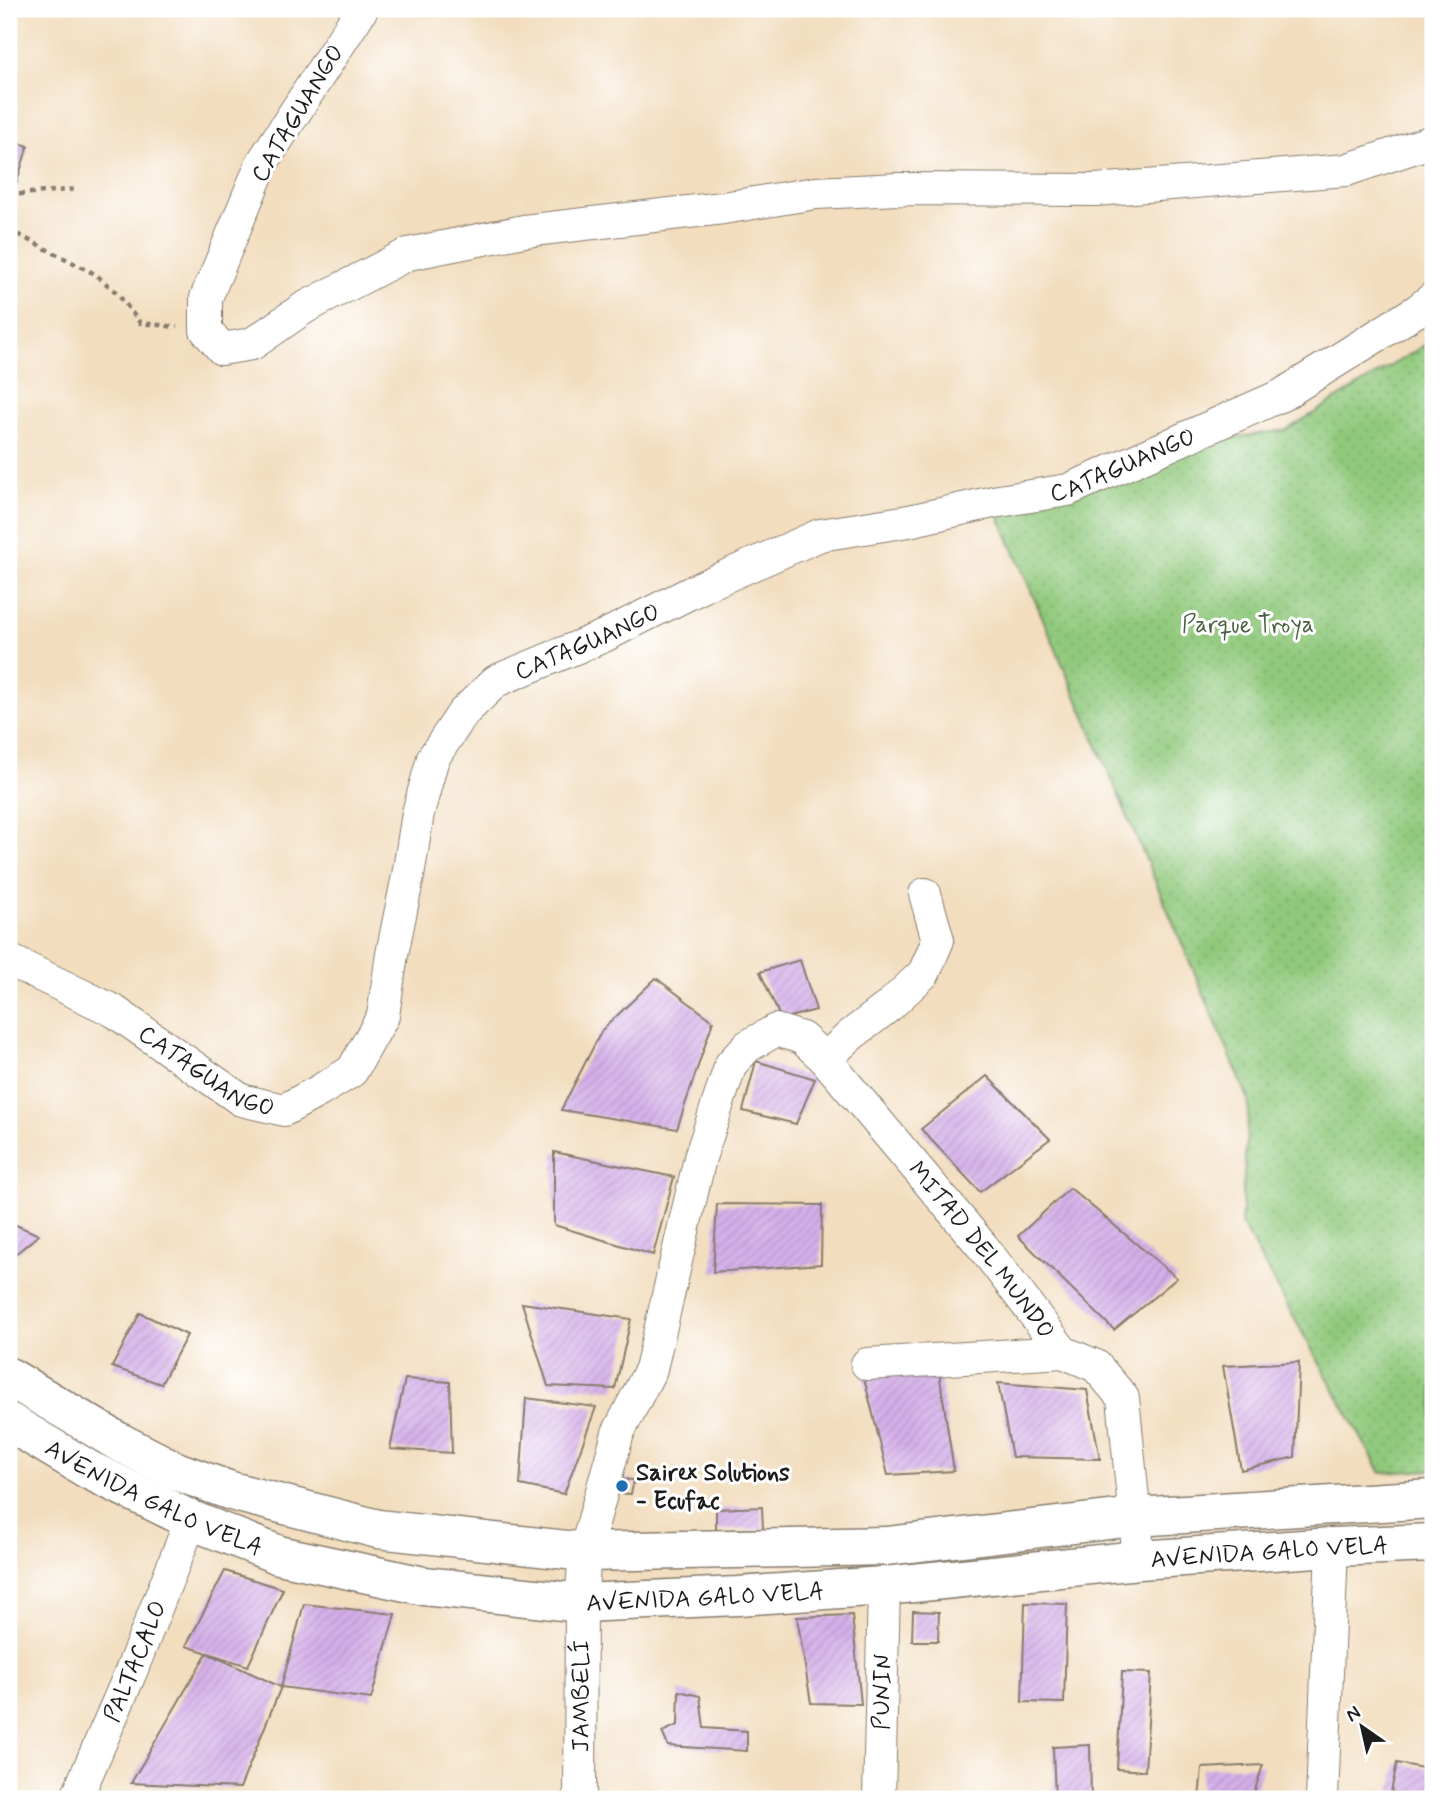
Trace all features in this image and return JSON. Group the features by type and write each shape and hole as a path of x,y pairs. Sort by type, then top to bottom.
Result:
{"main road":[{"name":"AVENIDA GALO VELA","path":"9,1377 117,1441 176,1471 231,1491 378,1529 585,1552 887,1546 1134,1517 1433,1499"},
{"name":"AVENIDA GALO VELA","path":"9,1422 89,1471 191,1520 279,1555 424,1586 581,1602 738,1597 884,1586 1139,1560 1433,1543"}],"street":[{"name":"CATAGUANGO","path":"206,330 206,298 262,163 362,9"},
{"path":"206,330 222,349 253,344 304,308 408,254 524,231 723,208 816,193 898,189 1096,190 1346,170 1433,141"},
{"name":"CATAGUANGO","path":"9,960 114,1011 241,1100 284,1110 352,1071 383,1016 418,813 433,758 463,713 496,681 604,636 706,585 820,535 909,521 993,502 1068,490 1282,395 1433,298"},
{"path":"825,1059 924,973 937,940 925,894"},
{"name":"MITAD DEL MUNDO","path":"651,1369 700,1158 731,1064 748,1046 776,1030 802,1038 825,1059 983,1247 1063,1352 1096,1366 1123,1398 1139,1560"},
{"path":"867,1364 1063,1352"},
{"name":"JAMBELÍ","path":"580,1799 581,1602 585,1552 618,1433 651,1369"},
{"name":"PALTACALO","path":"76,1799 130,1674 191,1520"},
{"path":"1322,1799 1332,1547"},
{"name":"PUNIN","path":"878,1799 884,1586"}],"path":[{"path":"9,195 79,189"},
{"path":"9,230 95,274 117,293 140,323 206,330"}],"green space":[{"name":"Parque Troya","path":"1433,340 1433,1470 1381,1473 1241,1223 1249,1100 993,502 1162,448 1286,430"}],"building":[{"path":"9,140 28,146 16,184 9,182"},
{"path":"800,960 816,1010 781,1019 760,972"},
{"path":"656,978 713,1021 677,1129 561,1110 602,1030"},
{"path":"756,1061 815,1079 796,1124 743,1111"},
{"path":"987,1076 1050,1139 980,1192 921,1129"},
{"path":"554,1152 674,1177 653,1255 554,1225"},
{"path":"1070,1188 1177,1278 1114,1330 1018,1236"},
{"path":"717,1204 822,1205 821,1264 713,1272"},
{"path":"9,1222 39,1235 9,1259"},
{"path":"522,1303 631,1319 615,1389 548,1386"},
{"path":"140,1313 187,1335 161,1384 112,1367"},
{"path":"1299,1362 1295,1457 1241,1470 1223,1366"},
{"path":"938,1365 954,1471 888,1475 863,1374"},
{"path":"405,1379 450,1382 452,1453 390,1449"},
{"path":"998,1383 1087,1390 1100,1459 1012,1457"},
{"path":"526,1398 596,1407 564,1494 520,1485"},
{"name":"Sairex Solutions - Ecufac","path":"614,1479 634,1480 631,1494 611,1493"},
{"path":"762,1507 763,1529 716,1530 716,1509"},
{"path":"225,1571 283,1589 248,1666 186,1646"},
{"path":"1025,1603 1067,1604 1064,1703 1022,1702"},
{"path":"304,1604 395,1614 371,1699 281,1687"},
{"path":"913,1611 939,1612 938,1641 912,1641"},
{"path":"852,1615 861,1704 811,1703 797,1617"},
{"path":"207,1653 281,1687 240,1788 131,1783"},
{"path":"1122,1672 1151,1673 1145,1771 1117,1769"},
{"path":"679,1691 700,1696 704,1728 747,1731 747,1751 668,1746 662,1732 678,1725"},
{"path":"1090,1745 1091,1799 1055,1799 1053,1747"},
{"path":"1397,1763 1433,1770 1433,1799 1391,1792"},
{"path":"1263,1765 1252,1799 1199,1799 1202,1768"}],"place":[{"name":"Sairex Solutions - Ecufac","path":"622,1486"}]}
